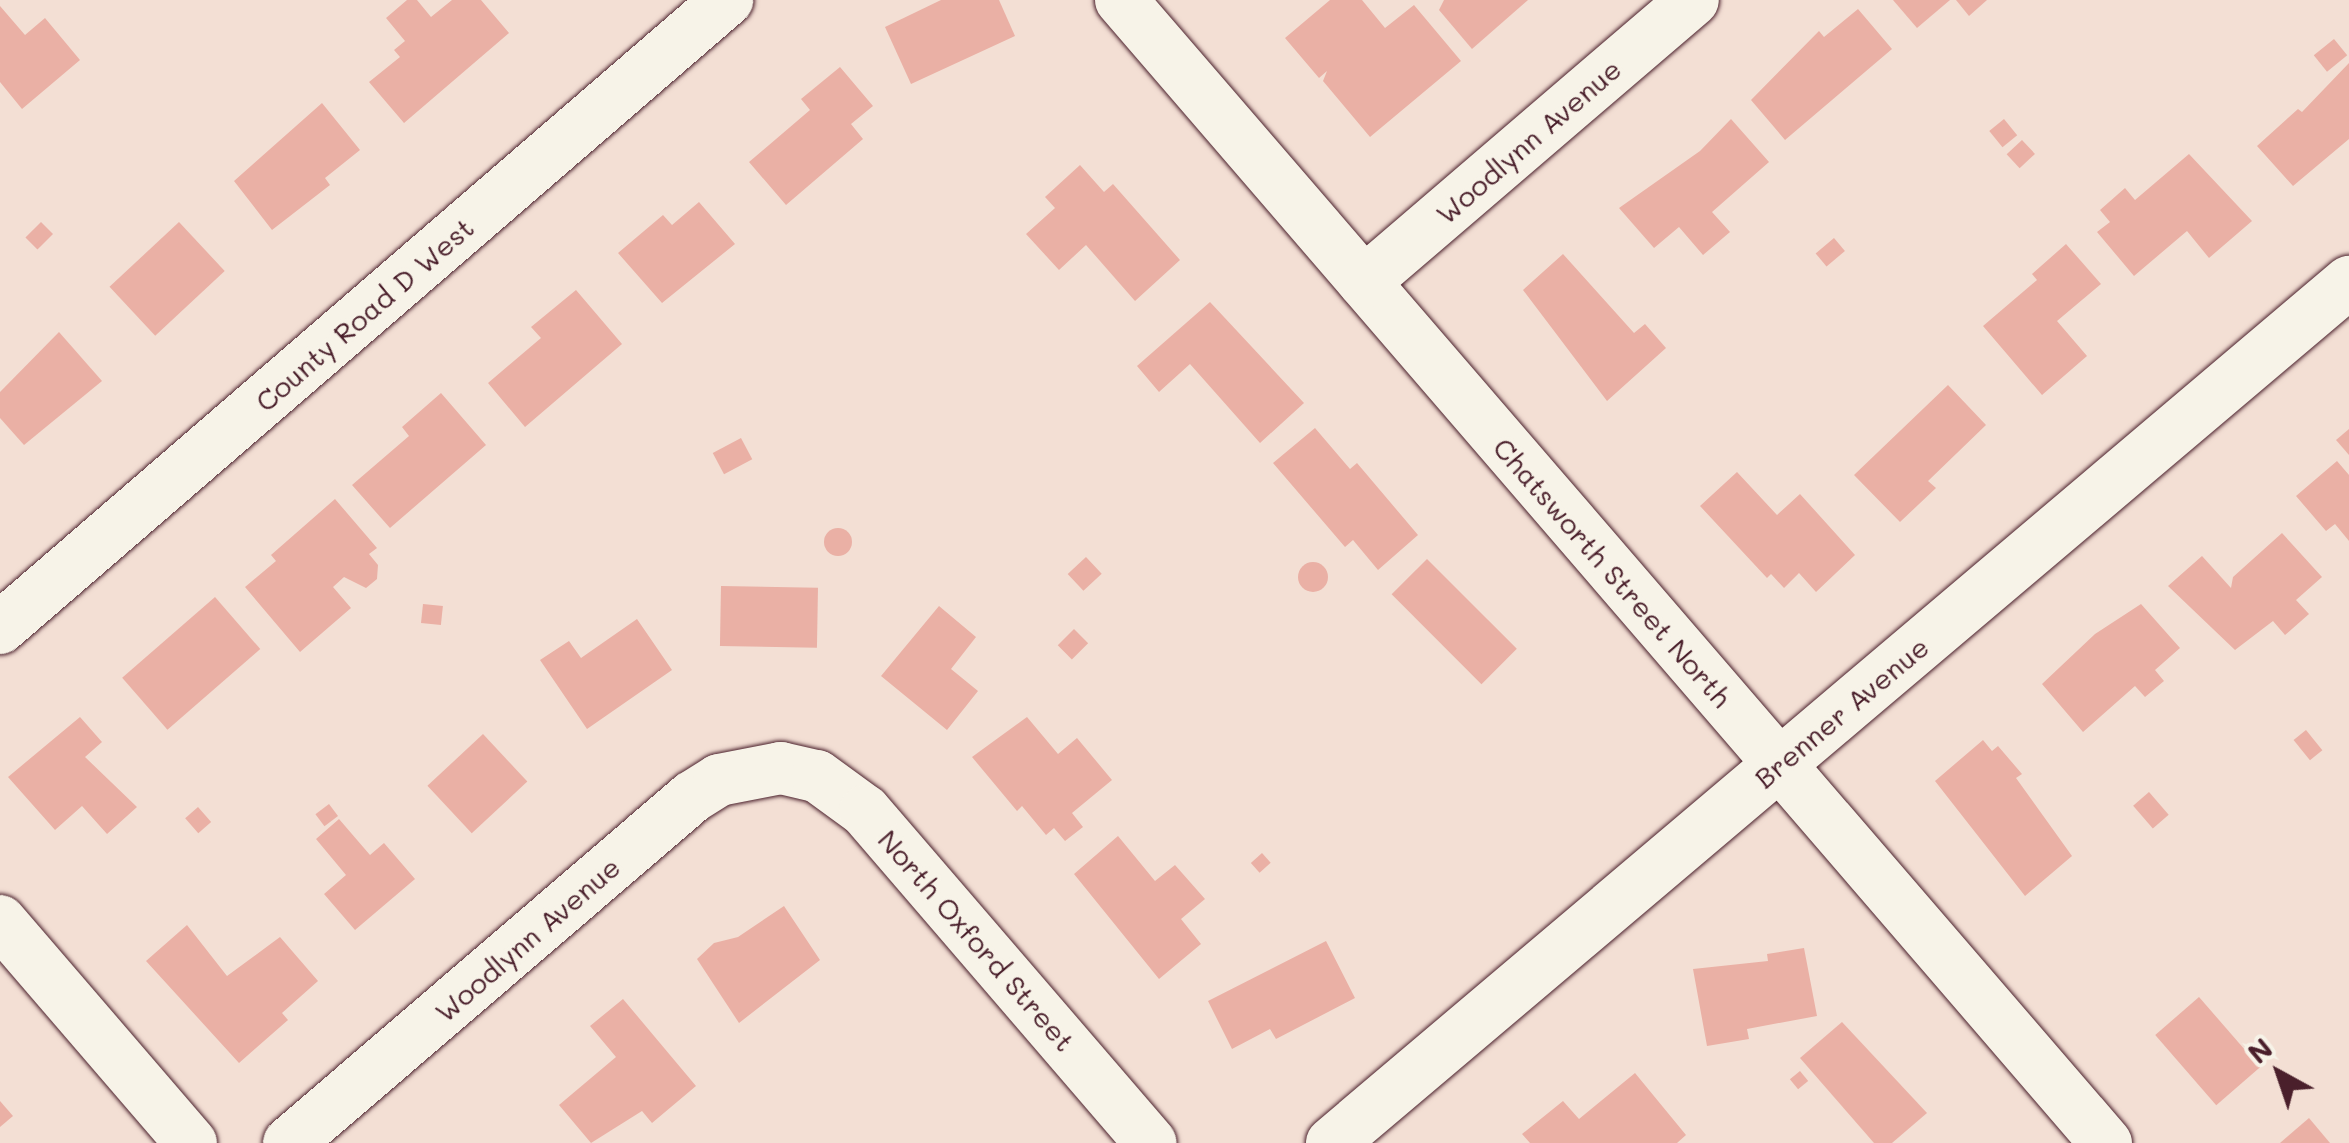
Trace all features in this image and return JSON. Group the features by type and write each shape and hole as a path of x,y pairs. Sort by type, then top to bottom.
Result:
{"street":[{"name":"County Road D West","path":"0,628 727,0"},
{"name":"Chatsworth Street North","path":"1121,0 2106,1143"},
{"name":"Woodlynn Avenue","path":"1364,282 1693,0"},
{"name":"Brenner Avenue","path":"1332,1143 2349,282"},
{"name":"Woodlynn Avenue","path":"288,1143 692,797 719,780 782,768"},
{"name":"North Oxford Street","path":"782,768 816,776 865,810 1151,1143"},
{"path":"0,921 191,1143"}],"building":[{"path":"407,0 417,0 431,17 452,0 481,0 509,33 404,123 369,82 400,57 394,50 405,41 386,18"},
{"path":"941,0 999,0 1015,36 911,84 885,27"},
{"path":"1330,0 1362,0 1385,28 1414,5 1461,61 1370,137 1323,81 1327,71 1319,78 1285,38"},
{"path":"1444,0 1528,0 1472,49 1439,10"},
{"path":"1893,0 1950,0 1917,28"},
{"path":"1956,0 1987,0 1969,16"},
{"path":"0,6 25,35 45,18 80,60 22,109 0,82"},
{"path":"1858,9 1892,49 1785,140 1751,100 1819,31 1824,37"},
{"path":"2334,39 2347,55 2327,72 2314,55"},
{"path":"2349,63 2349,139 2293,186 2257,146 2298,109 2302,112"},
{"path":"840,67 873,106 851,124 863,139 786,205 749,162 810,110 801,99"},
{"path":"322,103 360,150 325,178 330,185 272,230 234,181"},
{"path":"1731,119 1769,162 1712,212 1730,232 1703,255 1679,227 1654,248 1619,208 1700,151"},
{"path":"2004,119 2017,135 2002,147 1989,131"},
{"path":"2022,140 2035,154 2020,168 2007,154"},
{"path":"2189,154 2252,221 2209,258 2187,231 2134,276 2097,232 2110,222 2100,210 2125,188 2135,200"},
{"path":"1080,165 1104,192 1113,184 1180,260 1135,301 1086,245 1059,270 1026,234 1055,208 1045,197"},
{"path":"699,202 735,244 662,303 618,253 663,215 672,225"},
{"path":"41,222 53,234 37,250 25,238"},
{"path":"179,222 225,271 155,336 110,287"},
{"path":"1834,238 1845,251 1827,266 1816,253"},
{"path":"2066,244 2101,284 2057,321 2087,356 2042,395 1983,326 2037,280 2032,274"},
{"path":"1563,254 1634,333 1645,324 1666,348 1607,401 1523,290"},
{"path":"576,290 622,344 525,427 488,383 541,338 531,327"},
{"path":"1210,302 1304,403 1260,443 1190,364 1159,392 1137,366"},
{"path":"59,332 102,381 24,445 0,418 0,392"},
{"path":"1948,385 1986,425 1928,481 1936,488 1900,522 1854,475"},
{"path":"441,393 486,445 390,528 352,485 409,436 402,427"},
{"path":"1315,428 1350,469 1357,463 1418,535 1378,570 1353,540 1345,547 1273,463"},
{"path":"2349,429 2349,455 2336,440"},
{"path":"741,438 752,459 724,474 713,453"},
{"path":"2337,461 2349,475 2349,541 2335,524 2326,531 2296,496"},
{"path":"1737,472 1777,515 1800,494 1855,555 1816,592 1799,573 1784,588 1771,574 1767,578 1700,506"},
{"path":"335,499 377,548 369,554 378,565 377,579 366,588 344,577 333,587 351,608 300,652 245,587 276,561 271,555"},
{"path":"838,528 848,532 852,542 848,552 838,556 828,552 824,542 828,532"},
{"path":"2282,533 2322,577 2296,600 2309,614 2285,635 2273,621 2235,650 2168,586 2202,556 2231,588 2233,577"},
{"path":"1086,557 1102,574 1083,591 1068,574"},
{"path":"1427,559 1517,649 1481,684 1392,594"},
{"path":"1313,562 1324,566 1328,577 1324,588 1313,592 1302,588 1298,577 1302,566"},
{"path":"721,586 818,588 817,648 720,646"},
{"path":"215,597 260,649 167,730 122,678"},
{"path":"423,604 443,606 441,625 421,623"},
{"path":"2141,604 2180,648 2155,670 2164,681 2145,697 2135,686 2083,732 2042,684 2095,634"},
{"path":"939,606 976,637 951,669 978,691 947,730 881,676"},
{"path":"637,619 672,670 587,729 540,660 569,641 581,658"},
{"path":"1074,629 1088,643 1072,659 1058,645"},
{"path":"80,717 102,742 85,757 137,807 107,834 82,806 55,830 8,777"},
{"path":"1027,717 1058,754 1077,738 1112,780 1072,813 1083,827 1065,841 1054,828 1046,835 1022,806 1017,811 972,757"},
{"path":"2306,730 2322,750 2310,760 2294,740"},
{"path":"483,734 527,782 472,833 427,786"},
{"path":"1983,740 1992,751 1998,746 2022,774 2016,778 2072,856 2025,896 1935,781"},
{"path":"2149,792 2169,815 2153,828 2133,806"},
{"path":"329,804 338,816 324,826 315,814"},
{"path":"198,807 211,822 198,833 185,818"},
{"path":"339,819 370,855 384,843 415,879 355,930 324,894 346,875 316,839"},
{"path":"1118,836 1155,881 1175,865 1205,899 1181,919 1201,944 1159,979 1074,874"},
{"path":"1262,853 1271,863 1260,873 1251,863"},
{"path":"784,906 820,960 739,1023 697,959 714,943 738,937"},
{"path":"187,925 227,976 280,937 318,981 282,1013 288,1020 239,1063 146,961"},
{"path":"1326,941 1355,998 1276,1039 1270,1029 1232,1049 1208,1001"},
{"path":"1804,948 1817,1016 1747,1029 1749,1039 1707,1046 1693,969 1768,961 1767,954"},
{"path":"2199,997 2260,1067 2216,1105 2155,1035"},
{"path":"623,999 696,1086 652,1123 642,1111 591,1143 559,1105 616,1057 590,1026"},
{"path":"1842,1022 1927,1113 1892,1143 1874,1143 1800,1058"},
{"path":"1800,1071 1808,1081 1798,1089 1790,1079"},
{"path":"1635,1073 1686,1135 1677,1143 1530,1143 1522,1134 1563,1101 1579,1119"},
{"path":"0,1101 13,1116 0,1127"},
{"path":"2309,1118 2330,1143 2280,1143"}]}
